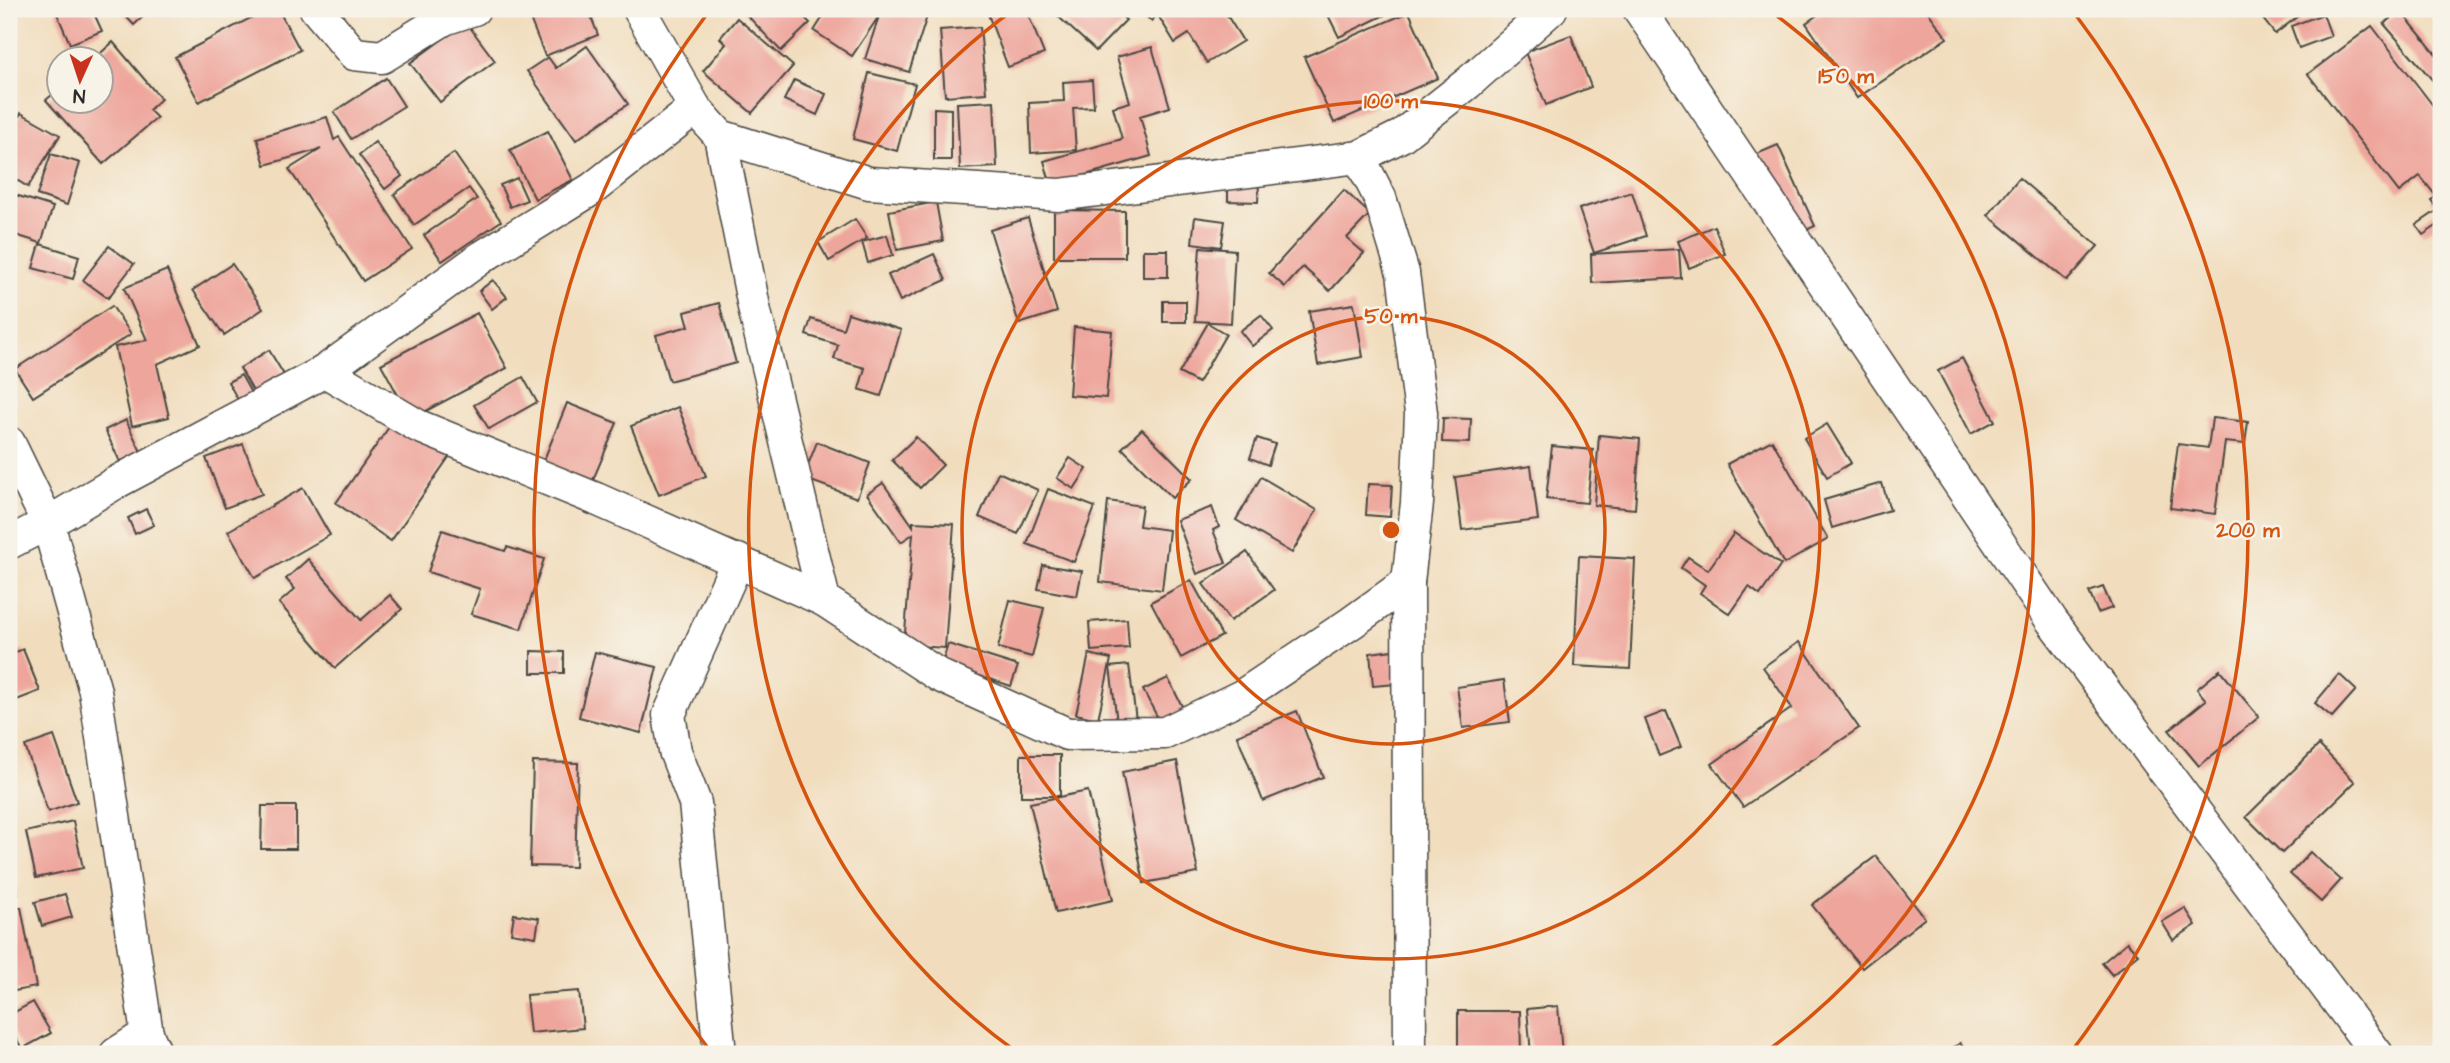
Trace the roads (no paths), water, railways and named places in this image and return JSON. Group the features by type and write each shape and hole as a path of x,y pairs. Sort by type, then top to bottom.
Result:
{"street":[{"path":"316,9 354,54 382,57 444,19 474,9"},
{"path":"639,9 695,108 720,136 755,312 824,600"},
{"path":"720,136 869,183 1059,195 1359,158 1401,136 1468,83 1551,9"},
{"path":"1639,9 2052,621 2377,1054"},
{"path":"9,543 325,371 482,257 592,189 695,108"},
{"path":"1359,158 1380,198 1404,273 1421,413 1417,503 1408,582 1410,1054"},
{"path":"325,371 418,426 596,499 824,600 940,676 1067,734 1165,733 1242,696 1408,582"},
{"path":"9,443 48,523 95,691 152,1044 116,1054"},
{"path":"720,1054 695,803 675,751 669,715 738,560"}]}
